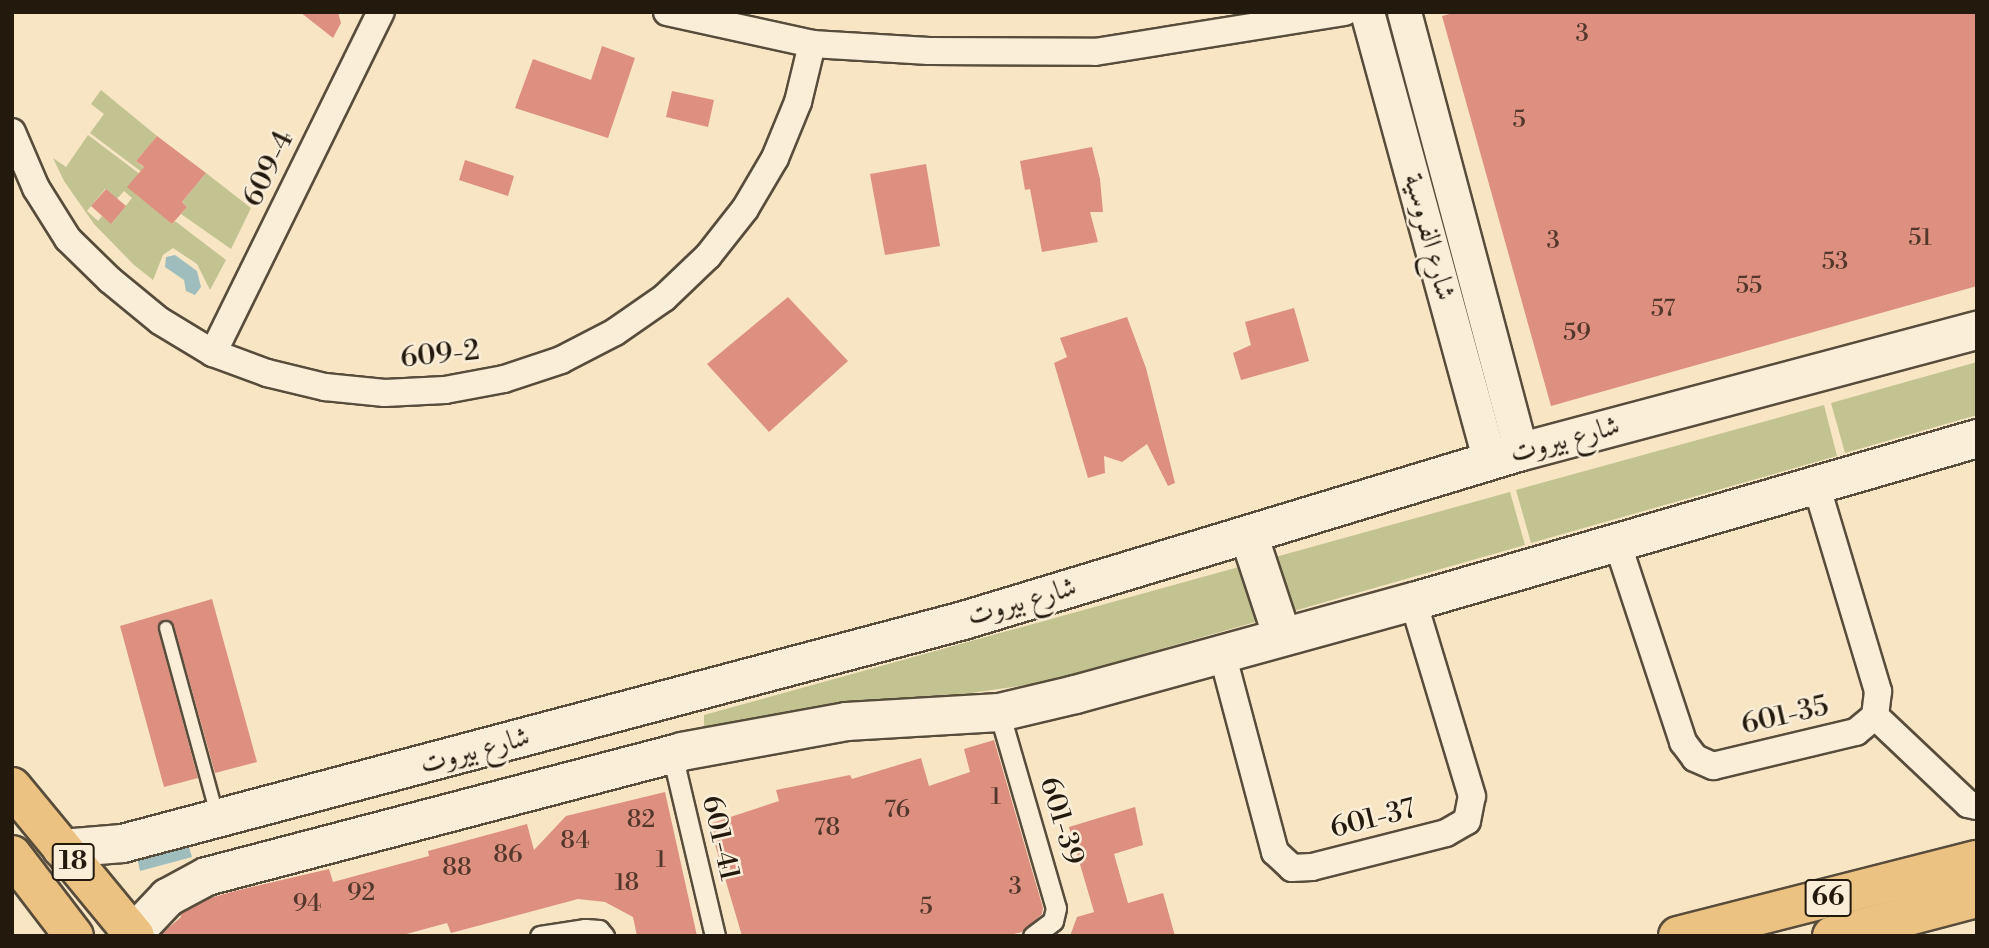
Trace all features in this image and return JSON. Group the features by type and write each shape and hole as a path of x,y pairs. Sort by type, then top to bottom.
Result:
{"main road":[{"name":"شارع بيروت","path":"61,848 122,843 962,620 1505,456 1977,330"},
{"name":"شارع بيروت","path":"134,934 155,908 181,887 206,876 302,853 671,754 846,721 999,712 1413,601 1977,438"},
{"path":"1248,534 1282,637"},
{"name":"18","path":"12,787 134,934"},
{"path":"296,798 283,827 287,841 302,853"},
{"name":"66","path":"1678,936 1977,860"},
{"name":"18","path":"17,869 74,936"},
{"name":"66","path":"1832,936 1977,898"}],"street":[{"name":"609-4","path":"213,353 381,12"},
{"path":"667,12 812,44 929,51 1095,52 1345,12"},
{"name":"شارع الفروسية","path":"1367,12 1410,168 1505,456"},
{"name":"شارع الفروسية","path":"1405,12 1443,160 1505,456"},
{"name":"609-2","path":"12,132 36,188 68,239 110,280 160,321 213,353 267,373 325,387 385,393 445,390 504,379 561,360 604,338 664,298 708,257 745,209 775,158 794,113 812,44"},
{"path":"1410,168 1443,160"},
{"path":"1816,484 1878,691 1875,716 1968,804 1977,806"},
{"name":"601-35","path":"1617,542 1683,742 1695,758 1713,766 1739,760 1856,732 1875,716"},
{"name":"601-37","path":"1222,653 1275,852 1292,868 1312,867 1446,833 1467,821 1472,796 1413,601"},
{"name":"601-39","path":"999,712 1056,908 1053,922 1033,936"},
{"name":"601-41","path":"671,754 715,936"},
{"path":"540,936 585,929 599,930 604,936"}],"lane":[{"path":"166,628 218,818"}],"green space":[{"path":"101,90 157,136 136,161 149,172 147,176 90,133 104,114 91,104"},
{"path":"88,135 145,178 172,224 175,221 226,260 210,290 197,264 173,248 163,255 153,280 134,265 94,224 64,181 53,158 66,167","holes":["105,189 117,199 124,191 132,198 112,223 102,216 98,221 87,211"]},
{"path":"206,173 251,208 231,249 181,214 187,207 182,202"},
{"path":"1977,362 1977,415 1845,453 1831,403"},
{"path":"1824,405 1837,456 1531,543 1516,490"},
{"path":"1510,492 1525,545 1041,683 704,731 704,715"}],"water":[{"path":"175,255 197,271 201,287 195,295 186,291 184,280 165,267 166,257"},
{"path":"188,844 192,857 140,871 137,857"}],"building":[{"path":"300,12 338,12 341,23 333,38"},
{"path":"1457,12 1977,12 1977,286 1551,406 1442,16"},
{"path":"602,46 635,58 608,138 515,108 533,59 591,80"},
{"path":"672,91 714,100 708,127 666,117"},
{"path":"157,136 206,173 182,202 187,207 172,224 127,187 144,167 136,161"},
{"path":"1092,147 1100,179 1103,212 1090,212 1098,242 1042,252 1030,189 1025,190 1020,161"},
{"path":"465,160 514,176 508,196 459,180"},
{"path":"926,164 940,246 885,255 870,174"},
{"path":"106,189 126,206 111,224 91,206"},
{"path":"788,297 848,361 769,432 707,364"},
{"path":"1294,308 1309,361 1241,380 1233,353 1251,345 1245,322"},
{"path":"1127,317 1146,368 1175,483 1168,486 1147,444 1122,462 1104,456 1105,473 1088,478 1054,363 1067,357 1060,338"},
{"path":"212,599 257,762 215,773 174,626 169,620 163,620 158,630 198,778 164,787 120,626"},
{"path":"994,740 1043,908 1042,914 1022,932 1005,936 742,936 709,824 779,801 776,790 850,775 852,779 921,758 929,786 970,772 964,749"},
{"path":"665,792 697,936 637,936 633,917 605,902 578,899 451,933 447,923 399,936 159,936 181,917 180,914 210,898 329,869 333,882 429,856 428,851 527,824 534,850 566,816"},
{"path":"1135,807 1143,845 1114,854 1128,903 1163,893 1175,936 1070,936 1077,917 1094,912 1069,827"}]}
